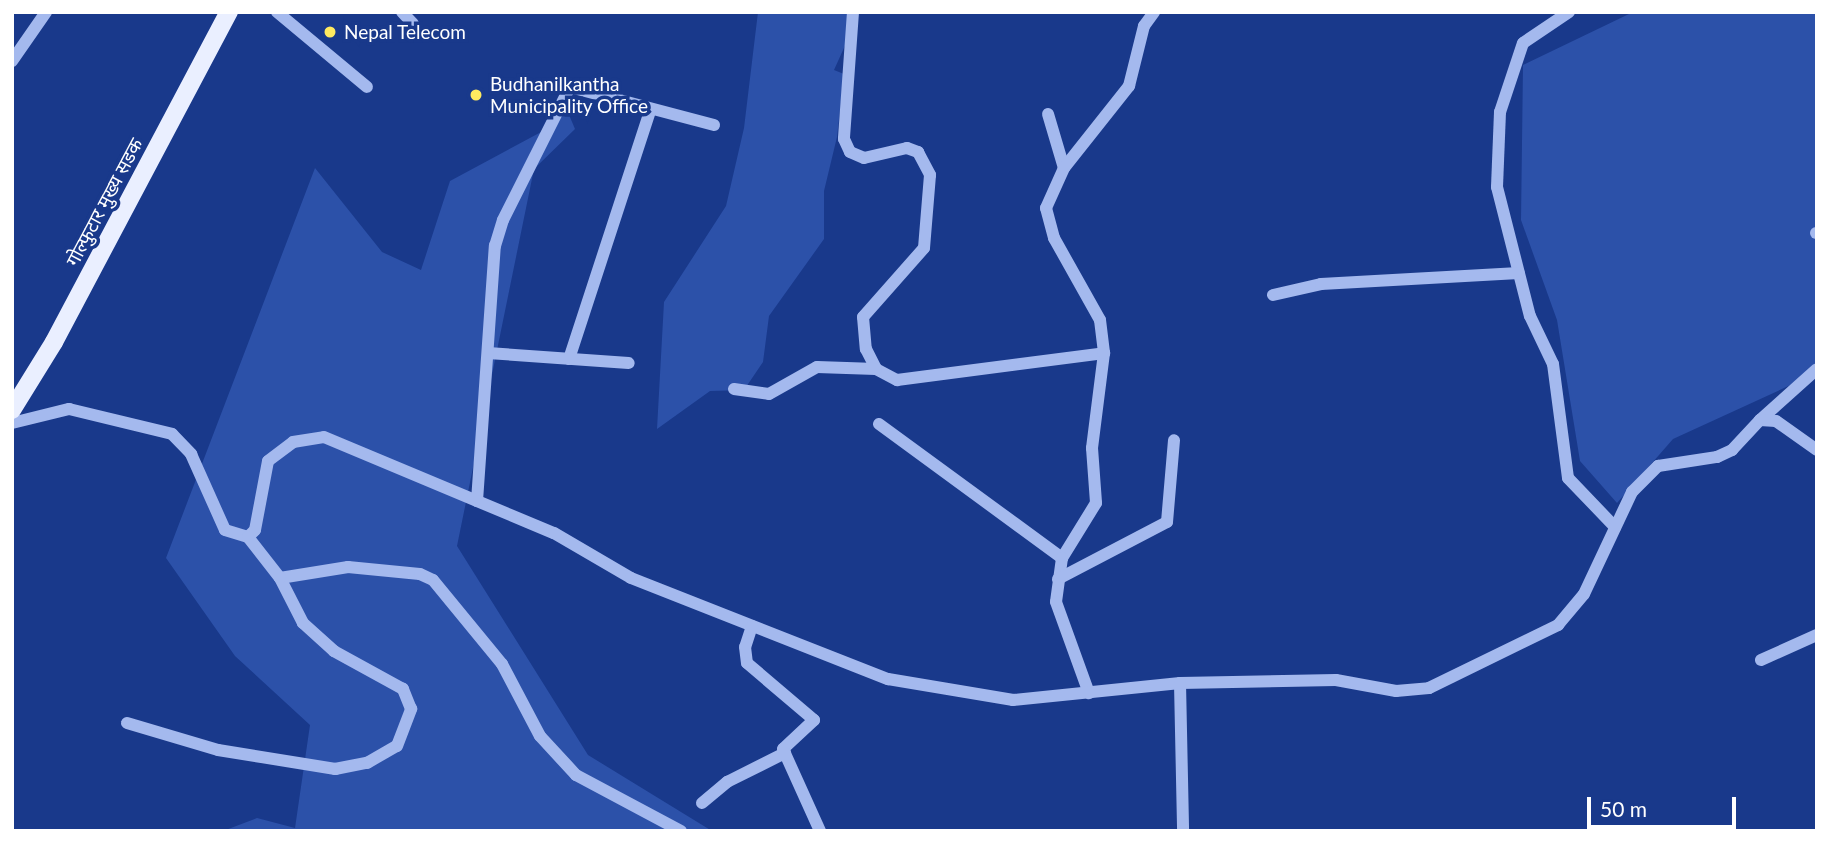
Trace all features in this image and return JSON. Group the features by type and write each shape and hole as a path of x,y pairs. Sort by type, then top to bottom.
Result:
{"main road":[{"name":"गोल्फुटार मुख्य सडक","path":"12,410 54,342 229,12"}],"street":[{"path":"12,61 46,12"},
{"path":"277,12 368,86"},
{"path":"402,12 413,24"},
{"path":"853,12 844,139 850,152 864,159 907,148 918,152 930,175 924,248 863,317 866,349 876,369"},
{"path":"1089,693 1056,602 1062,558 1096,503 1092,448 1104,353 1100,320 1054,238 1046,208 1064,168 1129,86 1144,26 1154,12"},
{"path":"1569,12 1523,43 1500,112 1497,187 1530,316 1553,363 1568,478 1615,527"},
{"path":"477,501 495,246 570,87 650,111 714,125"},
{"path":"569,359 650,111"},
{"path":"1048,114 1064,168"},
{"path":"1273,295 1321,284 1519,273"},
{"path":"488,353 629,363"},
{"path":"734,389 769,394 817,367 876,369 897,380 1104,353"},
{"path":"248,537 255,530 268,461 279,449 309,437 324,437 554,533 631,578 888,679 950,692 1013,700 1180,683 1336,680 1396,691 1429,688 1558,625 1584,594 1636,485 1658,466 1717,457 1732,450 1760,420 1817,369"},
{"path":"12,424 69,409 173,434 191,454 225,530 248,537 280,578 303,624 334,651 403,689 411,709 397,746 368,763 335,769 218,750 127,723"},
{"path":"1760,420 1776,421 1817,450"},
{"path":"879,424 1062,558"},
{"path":"1058,579 1167,522 1174,440"},
{"path":"280,578 348,567 419,573 433,580 502,664 540,736 576,775 681,831"},
{"path":"752,626 745,647 747,663 814,720 783,749 820,831"},
{"path":"1761,660 1817,635"},
{"path":"1180,683 1183,831"},
{"path":"702,803 727,782 785,753"}],"shaded area":[{"path":"758,12 848,12 848,39 834,70 844,74 837,137 824,191 824,239 769,316 763,362 744,390 710,391 657,429 664,302 726,206 744,128"},
{"path":"1817,12 1817,361 1795,383 1673,439 1617,503 1580,461 1557,320 1521,220 1523,65 1629,14"},
{"path":"567,110 575,129 534,169 457,546 588,755 712,831 223,831 257,818 295,828 310,725 235,656 166,558 315,168 382,252 421,270 450,181 556,124"}],"place":[{"name":"Nepal Telecom","path":"330,32"},
{"name":"Budhanilkantha Municipality Office","path":"476,95"}]}
